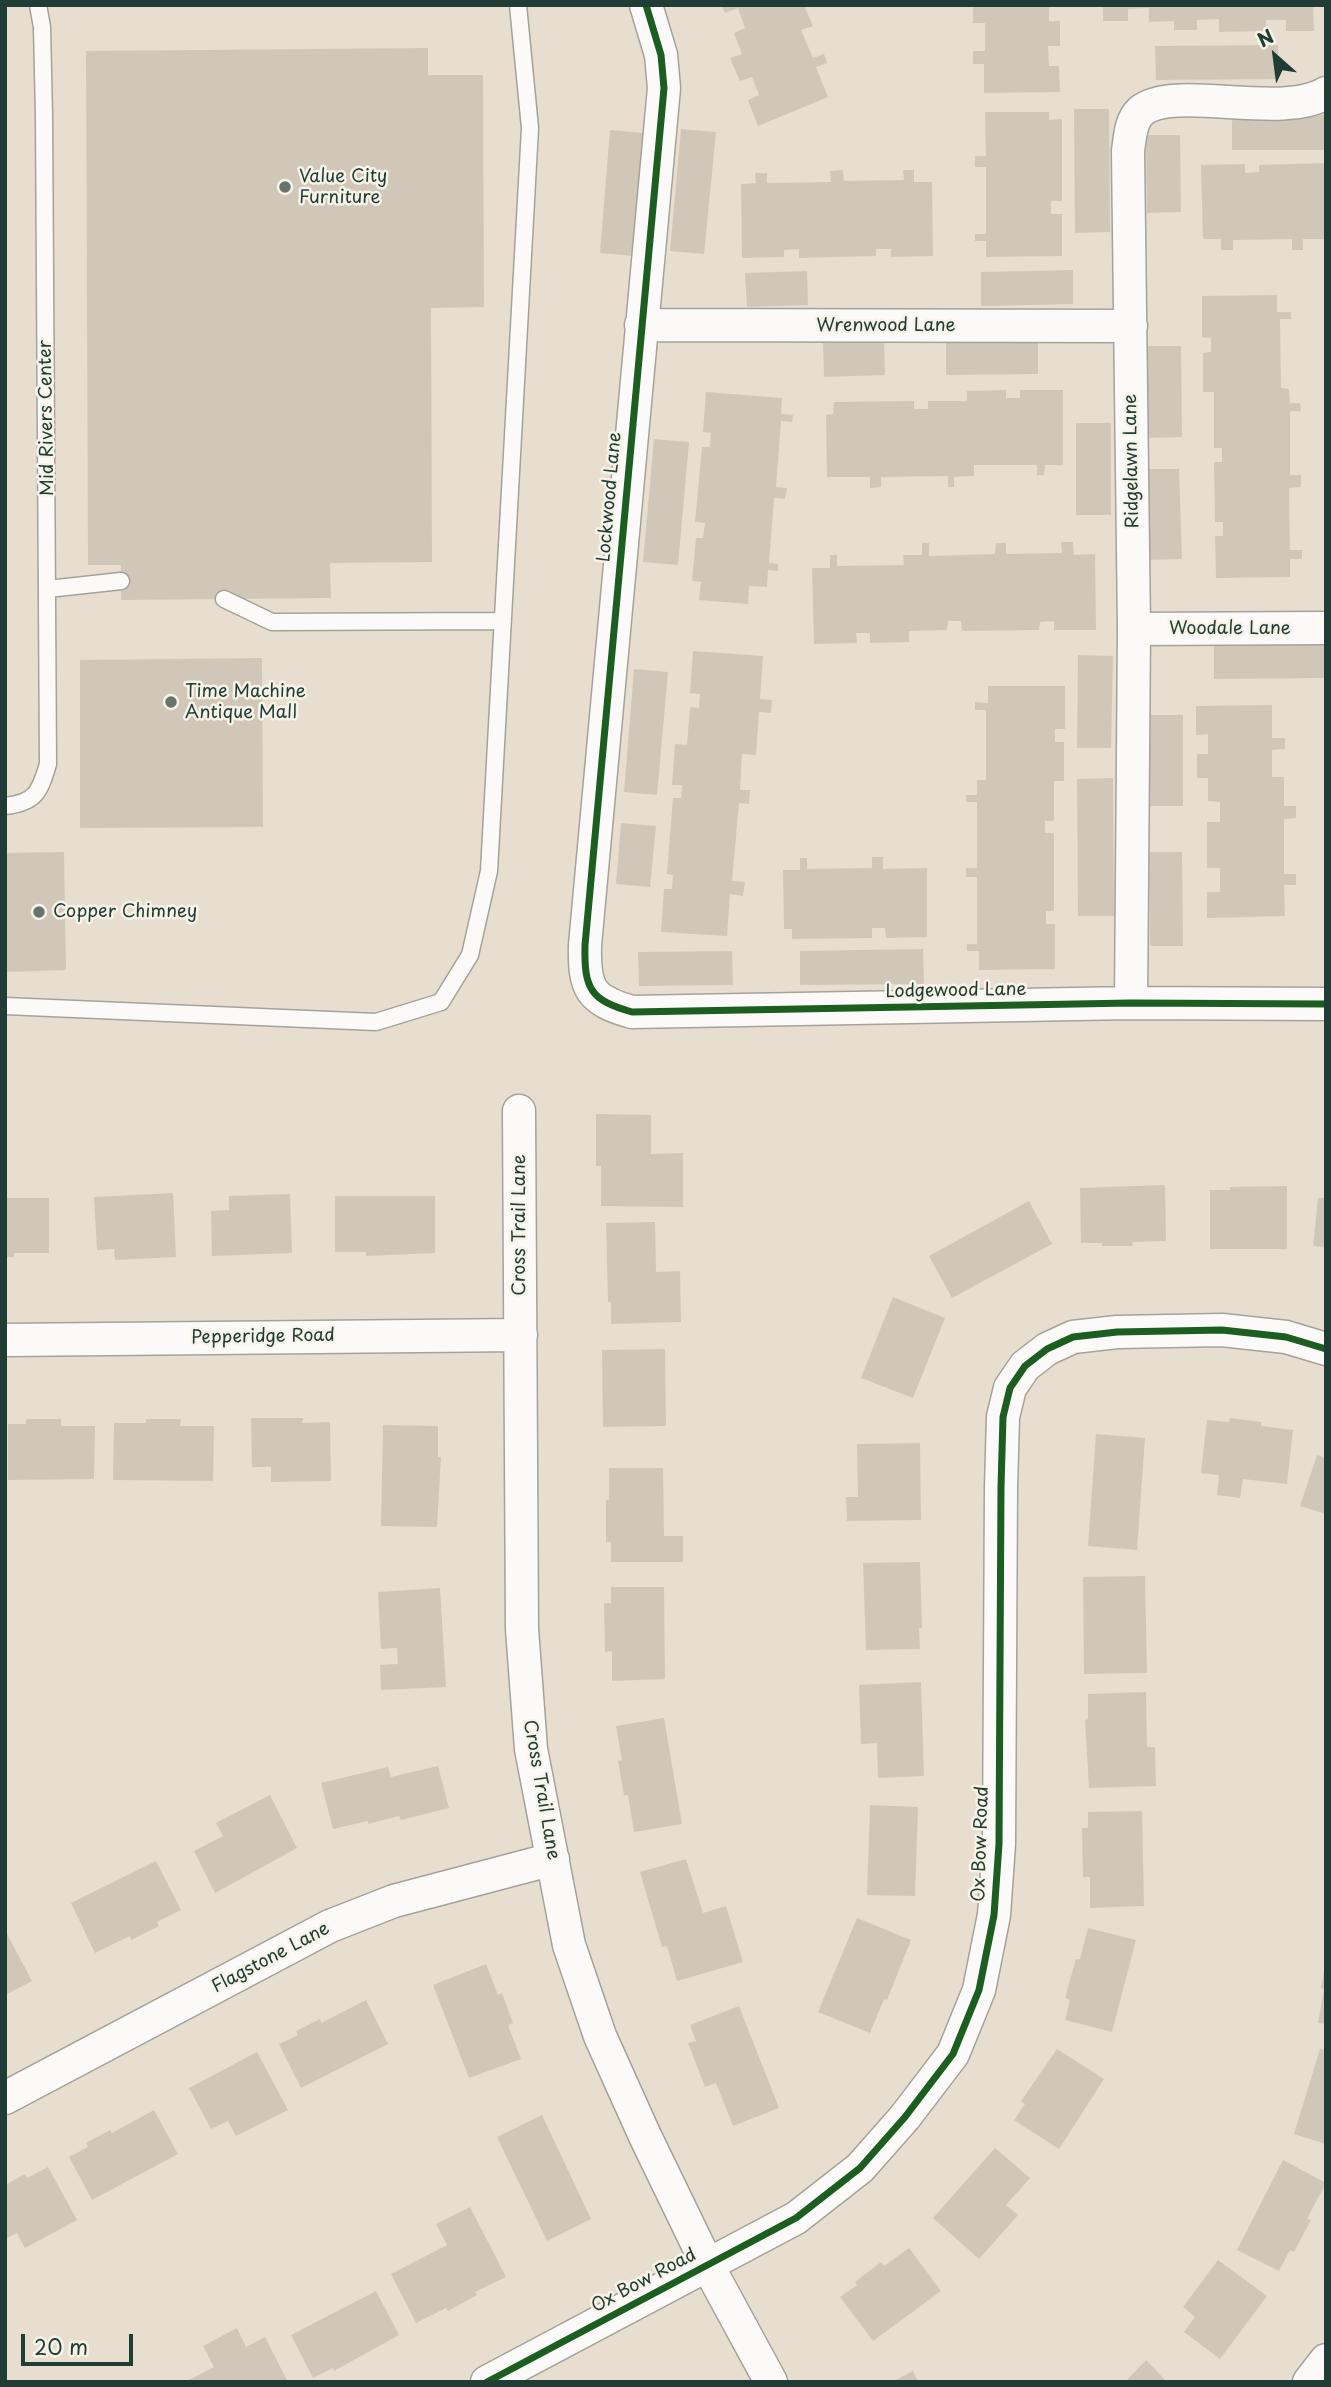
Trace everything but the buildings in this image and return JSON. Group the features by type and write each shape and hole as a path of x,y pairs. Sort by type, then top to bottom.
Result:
{"street":[{"name":"Lockwood Lane","path":"592,992 584,970 585,945 664,88 661,55 646,5"},
{"name":"Ridgelawn Lane","path":"1130,1003 1134,629 1128,151 1131,125 1140,112 1153,104 1300,103 1326,93"},
{"name":"Wrenwood Lane","path":"641,325 1131,327"},
{"name":"Woodale Lane","path":"1134,629 1326,628"},
{"name":"Lodgewood Lane","path":"592,992 608,1005 632,1012 1130,1003 1326,1004"},
{"name":"Cross Trail Lane","path":"519,1111 522,1629 531,1749 569,1945 600,2036 708,2266 771,2382"},
{"name":"Ox Bow Road","path":"487,2382 796,2218 860,2168 905,2118 953,2054 979,1990 994,1915 999,1844 1003,1417 1010,1388 1025,1367 1047,1349 1073,1337 1117,1332 1222,1330 1286,1337 1326,1349"},
{"name":"Pepperidge Road","path":"5,1340 521,1335"},
{"name":"Flagstone Lane","path":"5,2098 330,1926 394,1901 553,1860"},
{"path":"1309,2382 1326,2360"}],"lane":[{"name":"Mid Rivers Center","path":"5,806 22,805 40,791 48,764 43,91 42,27 38,5"},
{"path":"5,1006 376,1022 441,1002 470,955 489,871 530,128 518,5"},
{"path":"48,589 121,581"},
{"path":"223,599 272,622 503,621"}],"cycle path":[{"path":"646,5 661,55 664,88 585,945 586,972 592,990 607,1003 632,1012 1131,1003 1326,1004"},
{"path":"487,2382 796,2218 860,2168 905,2117 953,2054 979,1990 994,1915 999,1844 1003,1417 1010,1388 1025,1366 1047,1349 1073,1337 1117,1332 1222,1330 1286,1337 1326,1349"}],"place":[{"name":"Value City Furniture","path":"285,187"},
{"name":"Time Machine Antique Mall","path":"171,702"},
{"name":"Copper Chimney","path":"39,912"}]}
